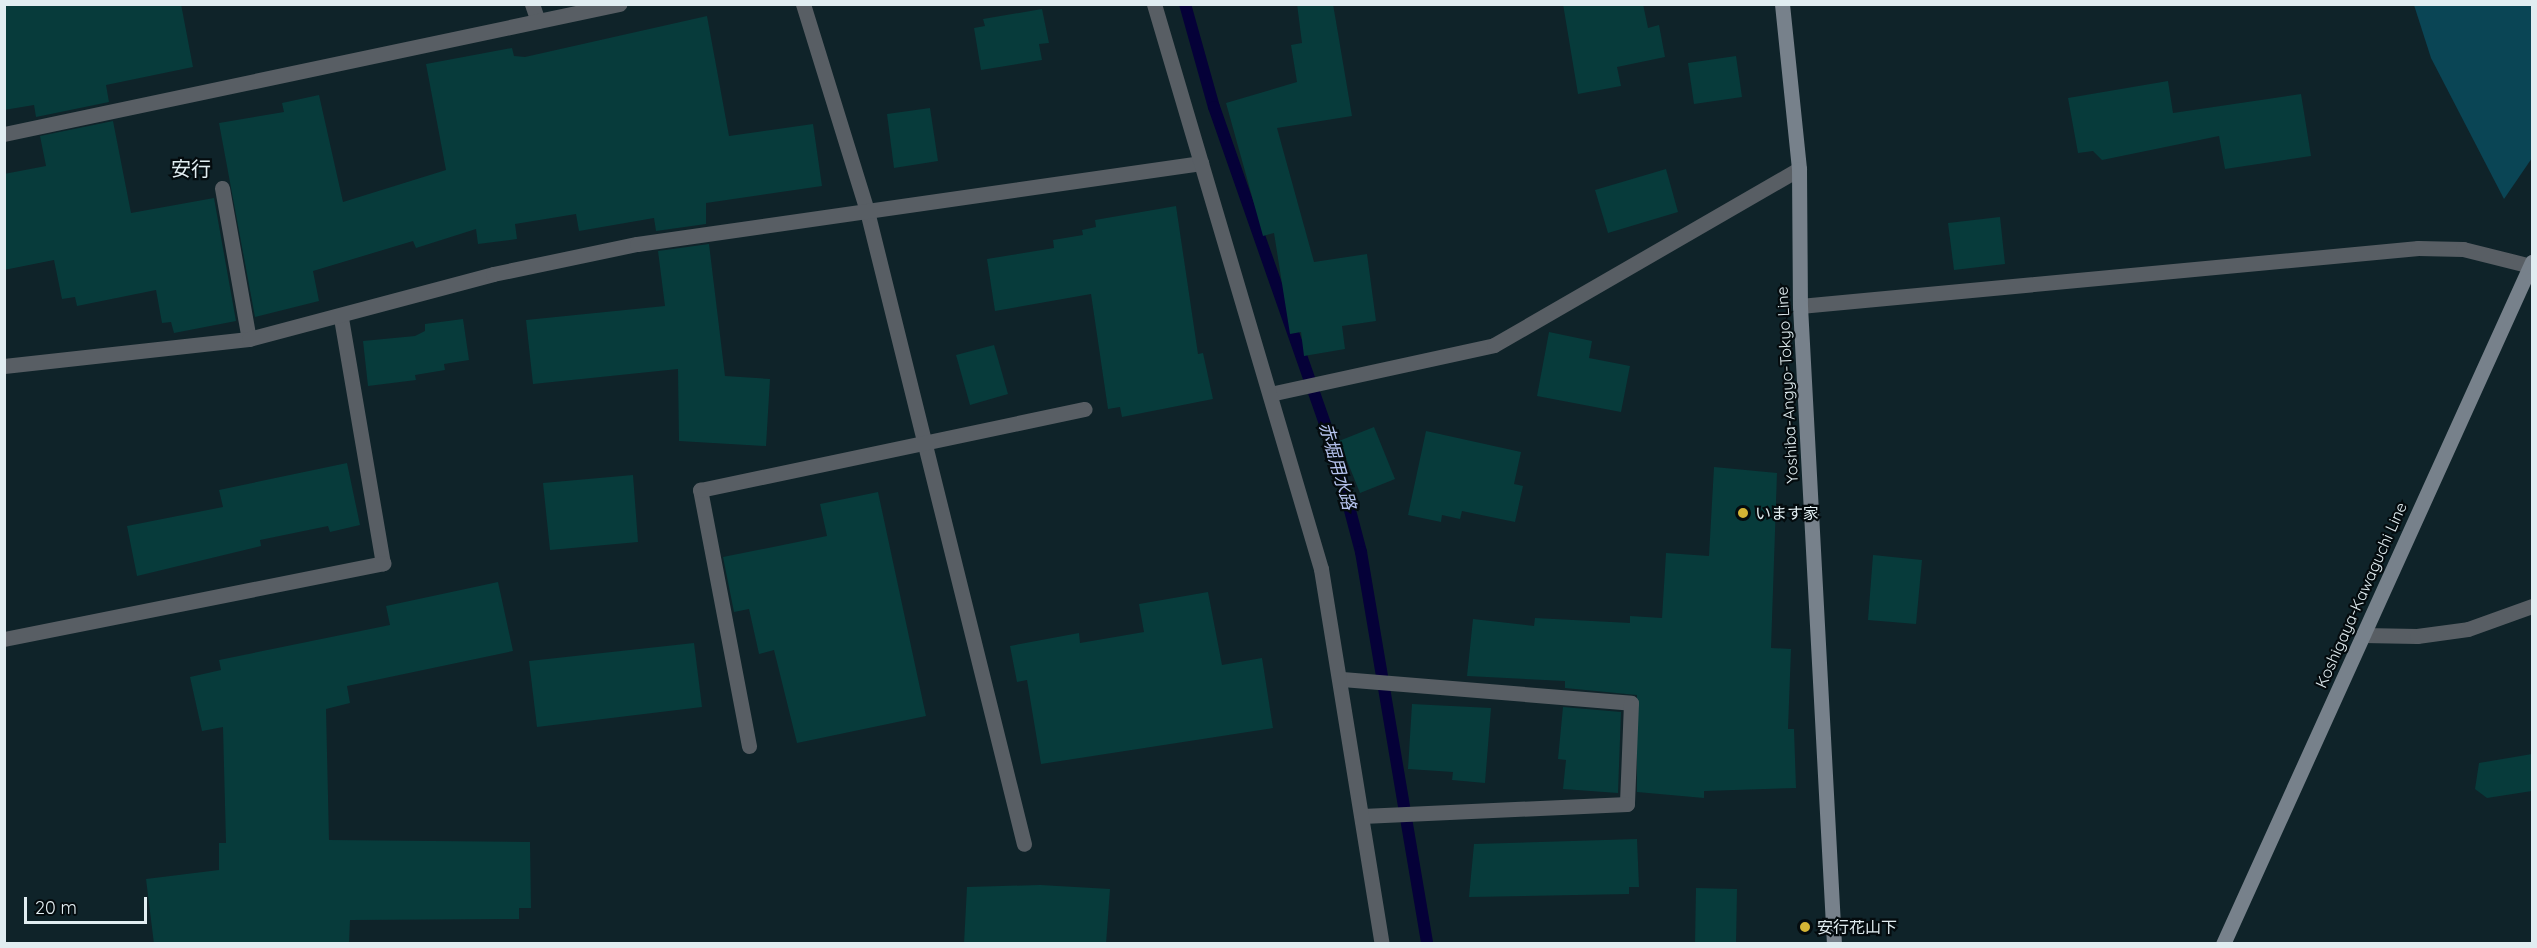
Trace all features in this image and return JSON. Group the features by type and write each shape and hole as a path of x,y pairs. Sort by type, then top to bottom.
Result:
{"main road":[{"name":"Yoshiba-Angyo-Tokyo Line","path":"1782,4 1799,169 1800,306 1834,944"},
{"name":"Koshigaya-Kawaguchi Line","path":"2223,944 2531,264"}],"street":[{"path":"532,4 538,21"},
{"path":"4,134 619,4"},
{"path":"803,4 867,211 1024,844"},
{"path":"1154,4 1201,163 1277,393 1321,569 1342,679 1382,944"},
{"path":"4,366 249,339 341,318 493,274 637,244 1201,163"},
{"path":"1277,393 1494,345 1799,169"},
{"path":"222,188 249,339"},
{"path":"1800,306 2418,248 2463,249 2531,264"},
{"path":"4,639 383,563 341,318"},
{"path":"749,746 700,490 923,439 1085,409"},
{"path":"2363,635 2468,629 2532,606"},
{"path":"1342,679 1631,703 1627,804 1362,816"}],"shaded area":[{"path":"2414,5 2532,5 2532,158 2504,199 2431,58"}],"building":[{"path":"4,4 181,4 193,67 106,85 109,102 36,117 34,105 4,110"},
{"path":"1297,4 1333,4 1352,116 1277,128 1314,262 1367,254 1376,321 1342,326 1345,349 1304,356 1301,332 1290,334 1274,233 1263,236 1226,103 1297,82 1291,45 1302,43"},
{"path":"1563,4 1643,4 1648,28 1659,25 1665,57 1617,67 1621,86 1578,94"},
{"path":"1042,9 1049,43 1039,44 1042,60 981,70 974,28 985,26 983,19"},
{"path":"707,16 729,136 813,124 822,186 706,203 706,224 656,231 654,218 579,231 576,214 515,224 517,239 478,244 476,229 416,248 413,241 313,271 319,301 255,317 219,123 284,112 282,103 319,95 343,202 446,170 426,64 512,48 514,56 525,57"},
{"path":"1736,56 1742,97 1694,104 1688,63"},
{"path":"2168,81 2173,113 2301,94 2311,156 2225,169 2219,136 2102,160 2093,151 2078,153 2068,98"},
{"path":"930,108 938,161 894,168 887,114"},
{"path":"113,121 131,213 214,198 236,321 174,333 171,322 162,323 156,290 77,306 75,297 62,299 54,260 4,270 4,174 46,166 40,136"},
{"path":"1666,169 1678,212 1608,233 1595,190"},
{"path":"1176,206 1198,354 1203,353 1213,399 1122,417 1120,407 1108,409 1091,294 995,311 987,259 1054,248 1053,240 1083,235 1082,230 1096,227 1095,220"},
{"path":"2000,217 2005,264 1954,270 1948,223"},
{"path":"709,244 725,376 770,379 766,446 679,441 678,369 533,384 526,320 665,306 658,251"},
{"path":"463,319 469,360 444,364 445,370 415,375 416,380 368,386 363,341 415,336 425,331 425,324"},
{"path":"1549,332 1592,341 1589,358 1630,366 1621,412 1537,396"},
{"path":"994,345 1008,394 970,405 956,355"},
{"path":"1374,427 1395,479 1360,493 1339,441"},
{"path":"1426,431 1521,452 1514,484 1523,486 1515,522 1462,511 1460,519 1442,515 1441,522 1408,515"},
{"path":"347,463 360,525 330,532 328,526 260,540 261,546 137,576 127,526 223,507 219,490"},
{"path":"1714,467 1777,473 1771,648 1791,649 1788,729 1794,729 1796,788 1704,791 1704,798 1637,792 1637,695 1565,688 1565,681 1467,676 1473,619 1534,626 1535,618 1630,623 1630,616 1662,618 1666,553 1709,556"},
{"path":"633,475 638,542 550,550 543,483"},
{"path":"878,492 926,716 797,743 774,650 759,654 749,609 734,612 723,557 827,536 820,504"},
{"path":"1873,555 1922,560 1916,624 1868,620"},
{"path":"498,582 513,651 347,686 350,703 326,709 329,840 530,842 531,908 519,908 519,919 350,920 349,944 154,944 146,879 219,870 219,843 226,843 223,727 202,731 190,677 221,670 219,660 390,625 386,606"},
{"path":"1208,592 1222,665 1262,658 1273,728 1041,764 1027,680 1017,682 1010,646 1079,633 1080,643 1144,632 1139,604"},
{"path":"694,643 702,707 537,727 529,661"},
{"path":"1412,704 1491,708 1485,783 1452,780 1453,772 1408,769"},
{"path":"1563,707 1621,712 1618,793 1563,789 1566,760 1558,759"},
{"path":"2532,754 2532,791 2487,798 2475,789 2479,763"},
{"path":"1637,839 1639,887 1629,887 1629,894 1469,897 1474,844"},
{"path":"1040,885 1110,889 1106,944 964,944 967,887"},
{"path":"1696,888 1737,889 1736,944 1695,944"}],"waterway":[{"name":"赤堀用水路","path":"1185,4 1214,107 1333,446 1361,552 1427,944"}],"place":[{"name":"います家","path":"1743,513"},
{"name":"安行花山下","path":"1805,927"}],"district":[{"name":"安行","path":"191,168"}]}
